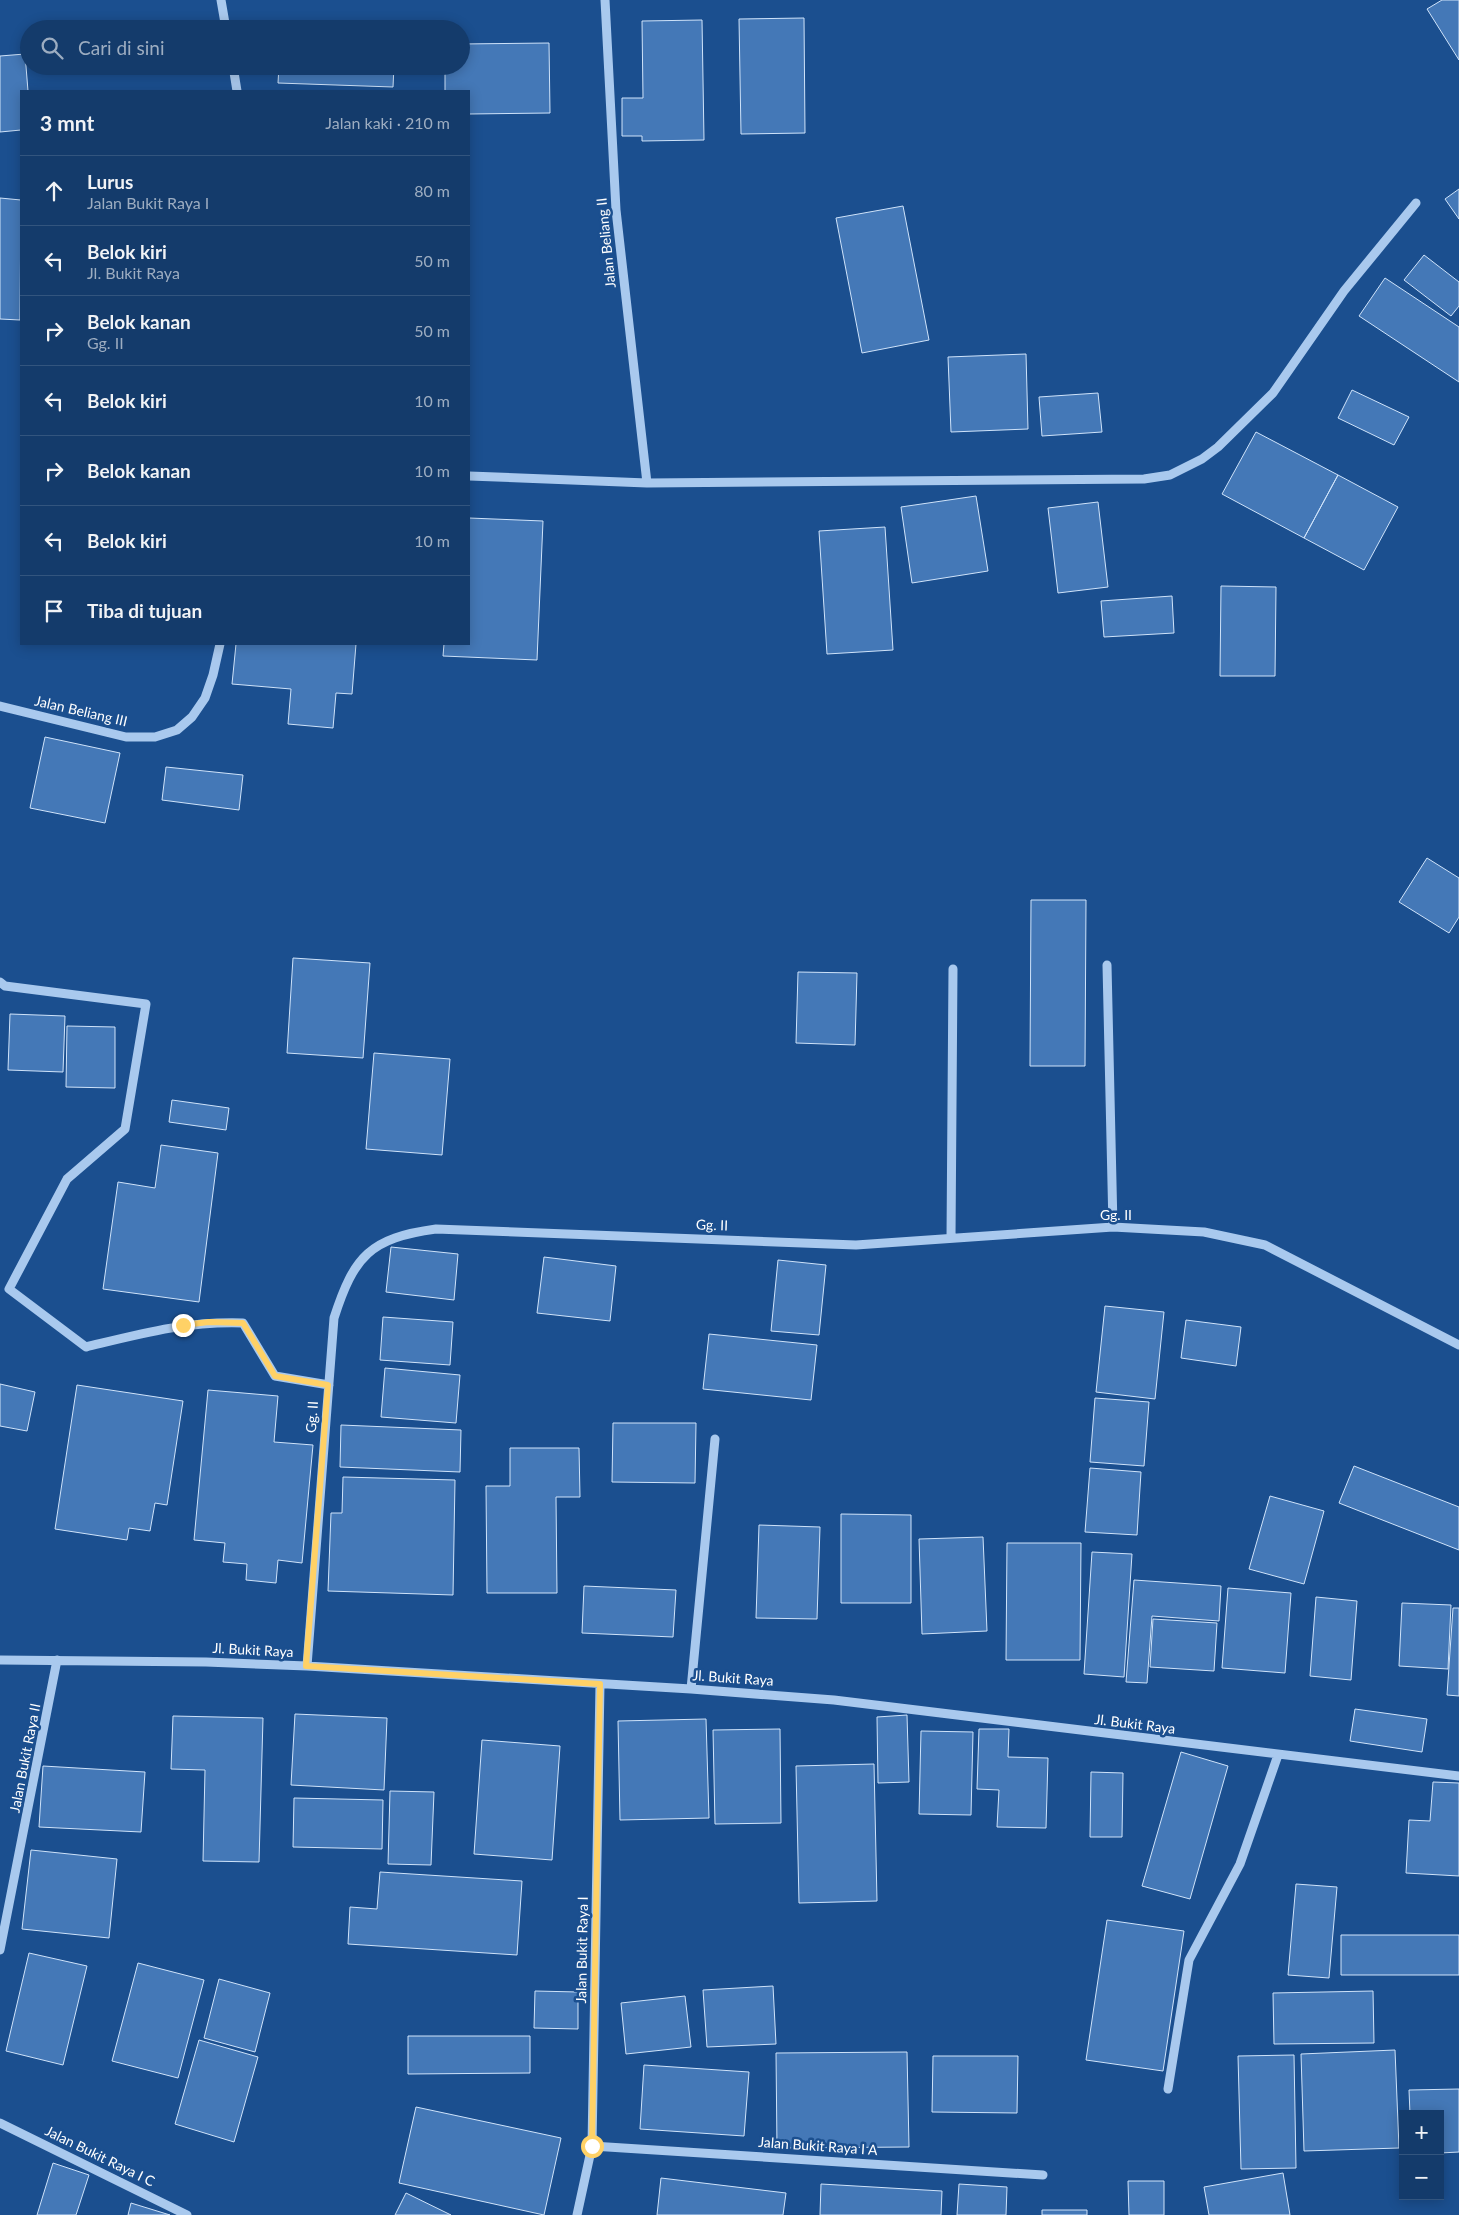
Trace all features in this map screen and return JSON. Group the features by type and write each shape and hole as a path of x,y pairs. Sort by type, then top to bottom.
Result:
{"street":[{"path":"221,0 224,20"},
{"name":"Jalan Beliang II","path":"605,0 616,210 647,483"},
{"path":"234,75 237,90"},
{"path":"470,476 647,483 1144,479 1170,475 1194,464 1218,447 1273,393 1344,291 1416,202"},
{"name":"Jalan Beliang III","path":"0,706 126,737 155,737 177,730 192,717 205,698 213,675 220,645"},
{"path":"1107,964 1113,1227"},
{"path":"951,1238 953,968"},
{"path":"0,982 5,986 146,1004 125,1129 67,1179 10,1289 86,1347 174,1326 209,1322 243,1323 275,1376 328,1385"},
{"name":"Gg. II","path":"306,1666 334,1318 342,1291 353,1268 368,1251 391,1239 412,1232 436,1229 856,1245 1113,1227 1204,1232 1265,1245 1459,1345"},
{"path":"691,1689 716,1439"},
{"name":"Jl. Bukit Raya","path":"0,1660 206,1662 306,1666 691,1689 834,1700 1459,1776"},
{"name":"Jalan Bukit Raya II","path":"0,1950 58,1660"},
{"name":"Jalan Bukit Raya I","path":"578,2215 592,2146 600,1684"},
{"path":"1168,2089 1189,1960 1240,1864 1278,1755"},
{"name":"Jalan Bukit Raya I C","path":"0,2123 187,2215"},
{"name":"Jalan Bukit Raya I A","path":"592,2146 1043,2175"}],"building":[{"path":"1442,0 1459,0 1459,60 1427,9"},
{"path":"804,18 805,133 741,134 739,19"},
{"path":"702,20 704,140 642,141 642,136 622,136 622,98 643,98 642,21"},
{"path":"549,43 550,113 470,114 470,90 445,90 445,75 470,75 470,44"},
{"path":"20,54 20,75 27,75 28,90 20,90 20,130 0,132 0,56"},
{"path":"278,75 394,75 393,87 278,83"},
{"path":"1459,189 1459,219 1445,199"},
{"path":"0,198 20,200 20,320 0,319"},
{"path":"903,206 929,340 862,353 836,218"},
{"path":"1424,255 1459,282 1459,306 1451,316 1404,280"},
{"path":"1385,278 1459,327 1459,382 1359,316"},
{"path":"1026,354 1028,429 951,432 948,357"},
{"path":"1352,390 1409,417 1394,445 1338,418"},
{"path":"1098,393 1102,432 1042,436 1039,397"},
{"path":"1256,432 1338,475 1304,538 1222,494"},
{"path":"1338,475 1398,507 1364,570 1304,538"},
{"path":"976,496 988,571 912,583 901,507"},
{"path":"1098,502 1108,587 1058,593 1048,508"},
{"path":"470,518 543,521 537,660 443,656 444,645 470,645"},
{"path":"885,527 893,650 827,654 819,531"},
{"path":"1221,586 1276,587 1275,676 1220,676"},
{"path":"1172,596 1174,633 1104,637 1101,601"},
{"path":"236,645 356,645 352,694 336,693 333,728 288,724 291,689 232,684"},
{"path":"45,737 120,753 105,823 30,808"},
{"path":"166,767 243,775 239,810 162,800"},
{"path":"1427,858 1459,878 1459,917 1449,933 1399,902"},
{"path":"1031,900 1086,900 1085,1066 1030,1066"},
{"path":"293,958 370,963 363,1058 287,1053"},
{"path":"798,972 857,973 855,1045 796,1043"},
{"path":"10,1014 65,1016 63,1072 8,1070"},
{"path":"67,1026 115,1027 115,1088 66,1087"},
{"path":"374,1053 450,1059 442,1155 366,1149"},
{"path":"172,1100 229,1108 226,1130 169,1122"},
{"path":"161,1145 218,1153 199,1302 103,1289 118,1182 155,1188"},
{"path":"391,1247 458,1254 454,1300 386,1292"},
{"path":"544,1257 616,1266 610,1321 537,1313"},
{"path":"778,1260 826,1265 819,1335 771,1331"},
{"path":"1105,1306 1164,1312 1155,1399 1096,1392"},
{"path":"383,1317 453,1322 450,1365 380,1360"},
{"path":"1186,1320 1241,1327 1236,1366 1181,1358"},
{"path":"709,1334 817,1345 811,1400 703,1389"},
{"path":"385,1368 460,1375 456,1423 381,1417"},
{"path":"0,1384 35,1392 27,1431 0,1426"},
{"path":"77,1385 183,1401 167,1505 155,1503 150,1531 129,1528 127,1540 55,1529"},
{"path":"208,1390 278,1396 274,1442 313,1445 302,1563 278,1560 276,1583 246,1580 247,1564 223,1562 225,1543 194,1540"},
{"path":"1095,1398 1149,1402 1144,1466 1090,1462"},
{"path":"613,1423 696,1423 695,1483 612,1482"},
{"path":"341,1425 461,1430 460,1472 340,1467"},
{"path":"510,1448 579,1448 580,1497 556,1497 557,1593 487,1593 486,1486 510,1486"},
{"path":"1354,1466 1459,1507 1459,1550 1339,1503"},
{"path":"1090,1468 1141,1472 1137,1535 1085,1532"},
{"path":"343,1477 455,1480 453,1595 328,1591 331,1513 342,1513"},
{"path":"1270,1496 1324,1511 1304,1584 1249,1569"},
{"path":"841,1514 911,1515 911,1603 841,1603"},
{"path":"759,1525 820,1527 817,1619 756,1618"},
{"path":"983,1537 987,1631 922,1634 919,1539"},
{"path":"1007,1543 1081,1543 1080,1660 1006,1660"},
{"path":"1092,1552 1132,1554 1124,1677 1084,1674"},
{"path":"1134,1580 1221,1586 1219,1621 1152,1616 1147,1683 1126,1682"},
{"path":"584,1586 676,1590 673,1637 582,1633"},
{"path":"1228,1588 1291,1593 1285,1673 1222,1668"},
{"path":"1316,1597 1357,1601 1351,1680 1310,1676"},
{"path":"1402,1603 1451,1605 1448,1669 1399,1666"},
{"path":"1453,1608 1459,1608 1459,1696 1447,1695"},
{"path":"1153,1619 1217,1623 1214,1671 1150,1667"},
{"path":"1355,1709 1427,1719 1422,1752 1350,1741"},
{"path":"295,1714 387,1718 384,1790 291,1785"},
{"path":"907,1715 909,1782 878,1783 877,1717"},
{"path":"173,1716 263,1718 259,1862 203,1861 205,1770 171,1769"},
{"path":"706,1719 709,1818 620,1820 618,1721"},
{"path":"780,1729 781,1823 715,1824 713,1730"},
{"path":"979,1729 1009,1729 1008,1757 1048,1758 1046,1828 997,1827 999,1790 977,1789"},
{"path":"921,1731 973,1732 971,1815 919,1814"},
{"path":"482,1740 560,1746 552,1860 474,1854"},
{"path":"1181,1752 1228,1766 1190,1899 1142,1886"},
{"path":"874,1764 877,1901 799,1903 796,1766"},
{"path":"43,1766 145,1772 141,1832 39,1827"},
{"path":"1091,1772 1123,1773 1122,1837 1090,1837"},
{"path":"1433,1782 1459,1783 1459,1876 1406,1873 1409,1820 1430,1821"},
{"path":"390,1791 434,1792 431,1865 388,1864"},
{"path":"294,1798 383,1800 382,1849 293,1847"},
{"path":"31,1850 117,1859 109,1938 22,1929"},
{"path":"380,1872 522,1881 517,1955 348,1944 350,1907 377,1909"},
{"path":"1296,1884 1337,1887 1329,1978 1288,1975"},
{"path":"1107,1920 1184,1931 1163,2071 1086,2060"},
{"path":"1341,1935 1459,1935 1459,1975 1341,1975"},
{"path":"29,1953 87,1966 63,2065 6,2051"},
{"path":"138,1963 204,1980 178,2078 112,2061"},
{"path":"219,1979 270,1993 255,2052 204,2038"},
{"path":"773,1986 776,2044 707,2047 703,1990"},
{"path":"535,1991 578,1992 578,2029 534,2028"},
{"path":"1373,1991 1374,2043 1274,2044 1273,1993"},
{"path":"685,1996 691,2047 626,2054 621,2003"},
{"path":"408,2036 530,2036 530,2073 408,2074"},
{"path":"199,2040 258,2057 234,2142 175,2124"},
{"path":"1395,2050 1399,2148 1304,2151 1301,2054"},
{"path":"907,2052 909,2147 777,2148 776,2053"},
{"path":"1294,2055 1296,2168 1241,2169 1238,2056"},
{"path":"933,2056 1018,2056 1017,2113 932,2112"},
{"path":"644,2065 749,2072 744,2136 640,2129"},
{"path":"1459,2089 1459,2152 1444,2153 1444,2110 1410,2110 1409,2090"},
{"path":"416,2107 561,2138 544,2215 399,2183"},
{"path":"53,2163 89,2175 76,2215 37,2215"},
{"path":"1283,2173 1290,2215 1209,2215 1204,2187"},
{"path":"661,2178 786,2193 783,2215 657,2215"},
{"path":"1128,2181 1164,2181 1164,2215 1129,2215"},
{"path":"821,2184 942,2191 941,2215 820,2215"},
{"path":"959,2184 1007,2187 1006,2215 957,2215"},
{"path":"406,2193 451,2215 395,2215"},
{"path":"131,2203 170,2215 128,2215"},
{"path":"1042,2210 1087,2210 1087,2215 1042,2215"}],"route":[{"path":"183,1325 209,1322 243,1323 275,1376 328,1385 306,1666 600,1684 592,2146"}]}
